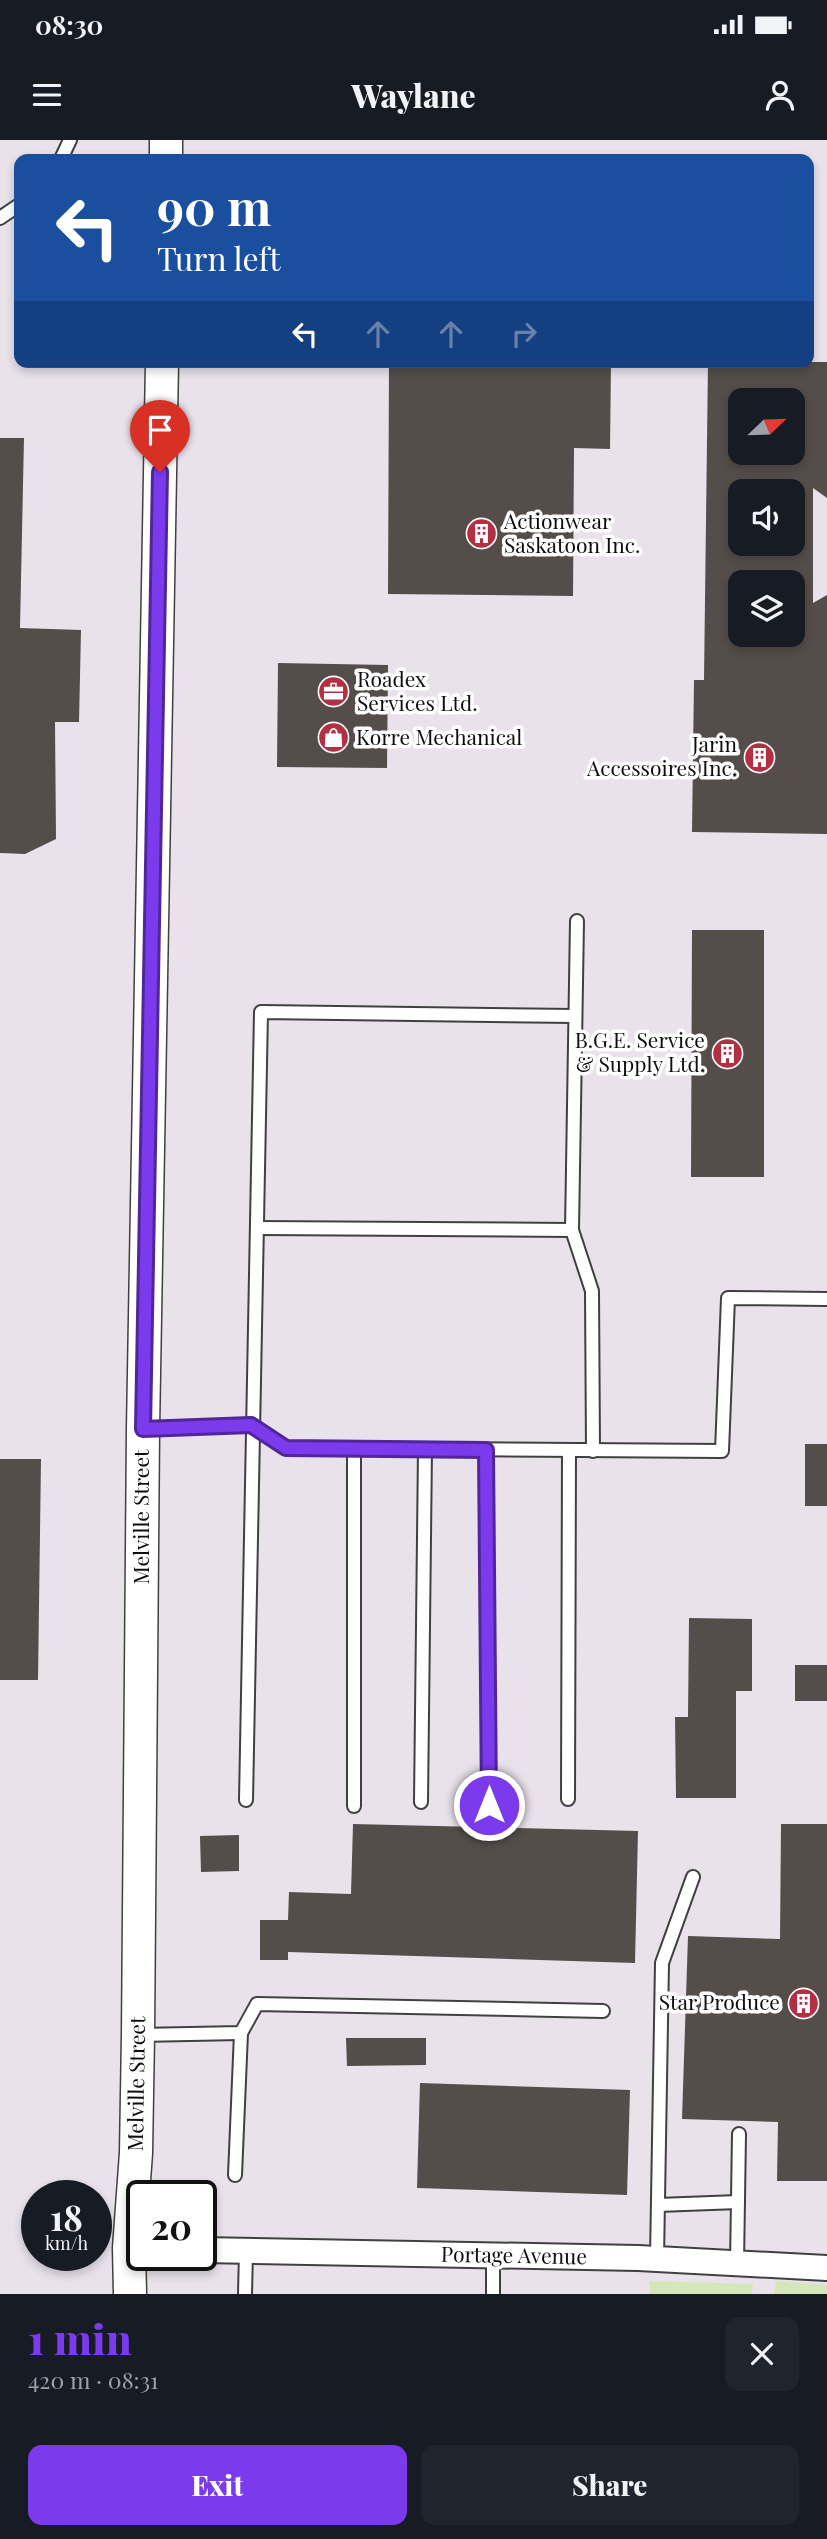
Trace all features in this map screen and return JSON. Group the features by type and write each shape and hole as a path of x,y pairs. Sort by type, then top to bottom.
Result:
{"street":[{"name":"Melville Street","path":"136,2180 143,1429 162,368"},
{"name":"Portage Avenue","path":"217,2250 657,2259 827,2268"},
{"name":"Melville Street","path":"130,2294 133,2271"}],"lane":[{"path":"577,921 572,1230 592,1291 593,1451"},
{"path":"246,1800 251,1425 261,1012 575,1016"},
{"path":"257,1228 572,1230"},
{"path":"143,1429 251,1425 286,1448 722,1451 728,1298 827,1299"},
{"path":"354,1448 354,1805"},
{"path":"421,1802 425,1449"},
{"path":"486,1450 489,1805"},
{"path":"568,1800 569,1451"},
{"path":"657,2259 662,1963 693,1877"},
{"path":"235,2175 241,2033 257,2004 603,2011"},
{"path":"138,2035 241,2033"},
{"path":"737,2264 739,2134"},
{"path":"657,2205 738,2202"},
{"path":"244,2294 246,2251"},
{"path":"492,2294 493,2256"}],"shaded area":[{"path":"0,140 827,140 827,2294 0,2294"}],"green space":[{"path":"650,2281 753,2284 752,2294 650,2294"},
{"path":"776,2281 827,2285 827,2294 774,2294"}],"building":[{"path":"814,362 827,362 827,498 813,488 813,603 827,595 827,834 692,832 694,680 704,680 708,368 814,368"},
{"name":"Actionwear Saskatoon Inc.","path":"389,368 611,368 610,449 574,448 573,596 388,594"},
{"path":"0,438 24,438 20,628 81,630 79,722 55,722 56,839 25,854 0,853"},
{"path":"278,663 388,665 387,768 277,767"},
{"name":"B.G.E. Service & Supply Ltd.","path":"692,930 764,930 764,1177 691,1177"},
{"path":"805,1444 827,1444 827,1506 805,1506"},
{"path":"0,1459 41,1459 38,1680 0,1680"},
{"path":"689,1618 752,1619 752,1691 736,1691 736,1798 676,1798 675,1717 688,1717"},
{"path":"795,1665 827,1665 827,1701 795,1701"},
{"path":"353,1824 638,1831 635,1963 288,1952 288,1960 260,1960 260,1920 288,1920 289,1892 351,1894"},
{"path":"781,1824 827,1824 827,2181 777,2181 778,2122 682,2119 688,1936 780,1939"},
{"path":"239,1835 239,1871 201,1872 200,1836"},
{"path":"346,2038 426,2038 426,2065 347,2066"},
{"path":"420,2083 630,2090 627,2195 417,2188"}],"place":[{"name":"Actionwear Saskatoon Inc.","path":"481,534"},
{"name":"Roadex Services Ltd.","path":"334,692"},
{"name":"Korre Mechanical","path":"333,738"},
{"name":"Jarin Accessoires Inc.","path":"760,757"},
{"name":"B.G.E. Service & Supply Ltd.","path":"728,1053"},
{"name":"Star Produce","path":"803,2003"}],"route":[{"path":"160,472 143,1429 251,1425 286,1448 486,1450 489,1805"}]}
